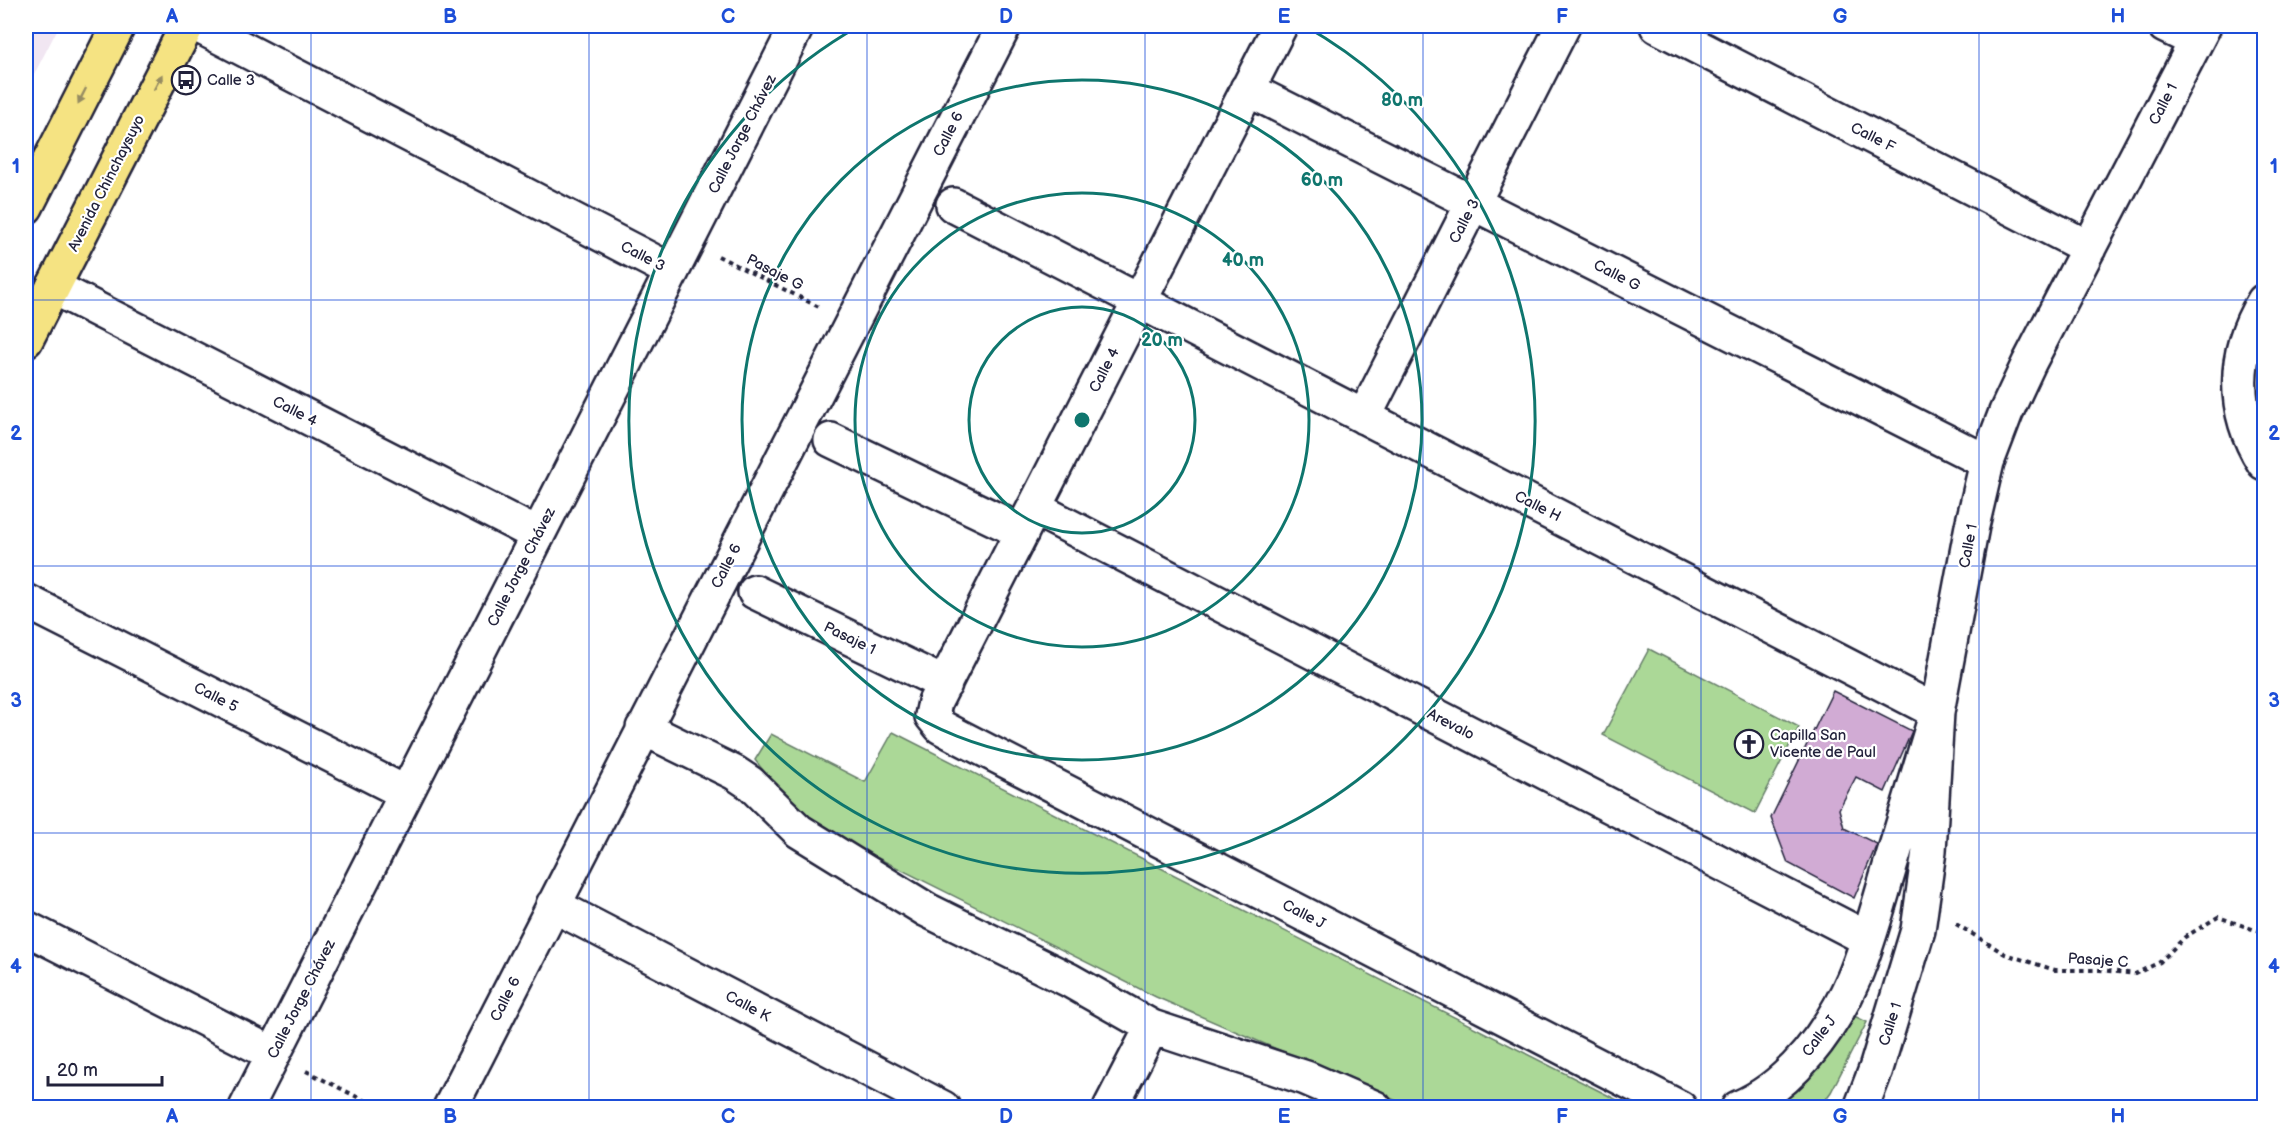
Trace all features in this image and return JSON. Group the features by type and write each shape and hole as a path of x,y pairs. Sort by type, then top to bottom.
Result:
{"main road":[{"path":"26,207 118,26"},
{"name":"Avenida Chinchaysuyo","path":"26,340 188,26"}],"street":[{"name":"Calle 3","path":"199,26 672,271"},
{"name":"Calle Jorge Chávez","path":"246,1107 797,26"},
{"name":"Calle 6","path":"450,1107 1004,26"},
{"name":"Calle 4","path":"932,716 935,702 1280,26"},
{"name":"Calle 3","path":"1364,417 1563,26"},
{"name":"Calle F","path":"1657,26 2089,248"},
{"path":"2165,26 2200,34"},
{"name":"Calle 1","path":"1861,1107 1876,1069 1918,930 1929,851 1937,712 1986,462 2006,412 2200,34"},
{"name":"Calle G","path":"1247,89 1986,462"},
{"name":"Calle H","path":"953,205 1937,712"},
{"name":"Calle 4","path":"53,286 538,535"},
{"path":"2265,301 2255,316 2242,353 2239,387 2246,426 2265,463"},
{"name":"Arevalo","path":"831,440 1028,520 1868,939"},
{"name":"Pasaje 1","path":"755,592 945,684"},
{"name":"Calle 5","path":"26,601 406,793"},
{"name":"Calle J","path":"1738,1107 1771,1089 1797,1065 1819,1038 1838,1009 1854,978 1937,712"},
{"name":"Calle J","path":"932,716 941,728 1680,1107"},
{"path":"643,729 735,773 750,783 799,831 927,909 1069,980 1152,1027 1306,1078 1375,1107"},
{"name":"Calle K","path":"554,905 943,1107"},
{"path":"26,928 273,1054"},
{"path":"1110,1107 1152,1027"}],"path":[{"name":"Pasaje G","path":"687,241 851,323"},
{"name":"Pasaje C","path":"1922,909 1950,921 2005,954 2055,969 2100,970 2135,974 2160,962 2185,937 2218,917 2265,933"},
{"path":"273,1054 379,1107"}],"shaded area":[{"path":"26,26 59,26 26,90"}],"green space":[{"path":"1649,649 1799,727 1755,813 1603,735"},
{"path":"893,732 1631,1107 1411,1107 1156,997 836,837 792,802 755,760 771,734 865,782"},
{"path":"1852,1015 1867,1022 1831,1092 1820,1107 1774,1108 1808,1078 1827,1054"}],"building":[{"path":"1833,691 1912,731 1885,792 1856,777 1839,809 1844,828 1877,844 1854,898 1788,863 1771,818"}],"place":[{"name":"Calle 3","path":"186,80"},
{"name":"Capilla San Vicente de Paul","path":"1749,744"}]}
